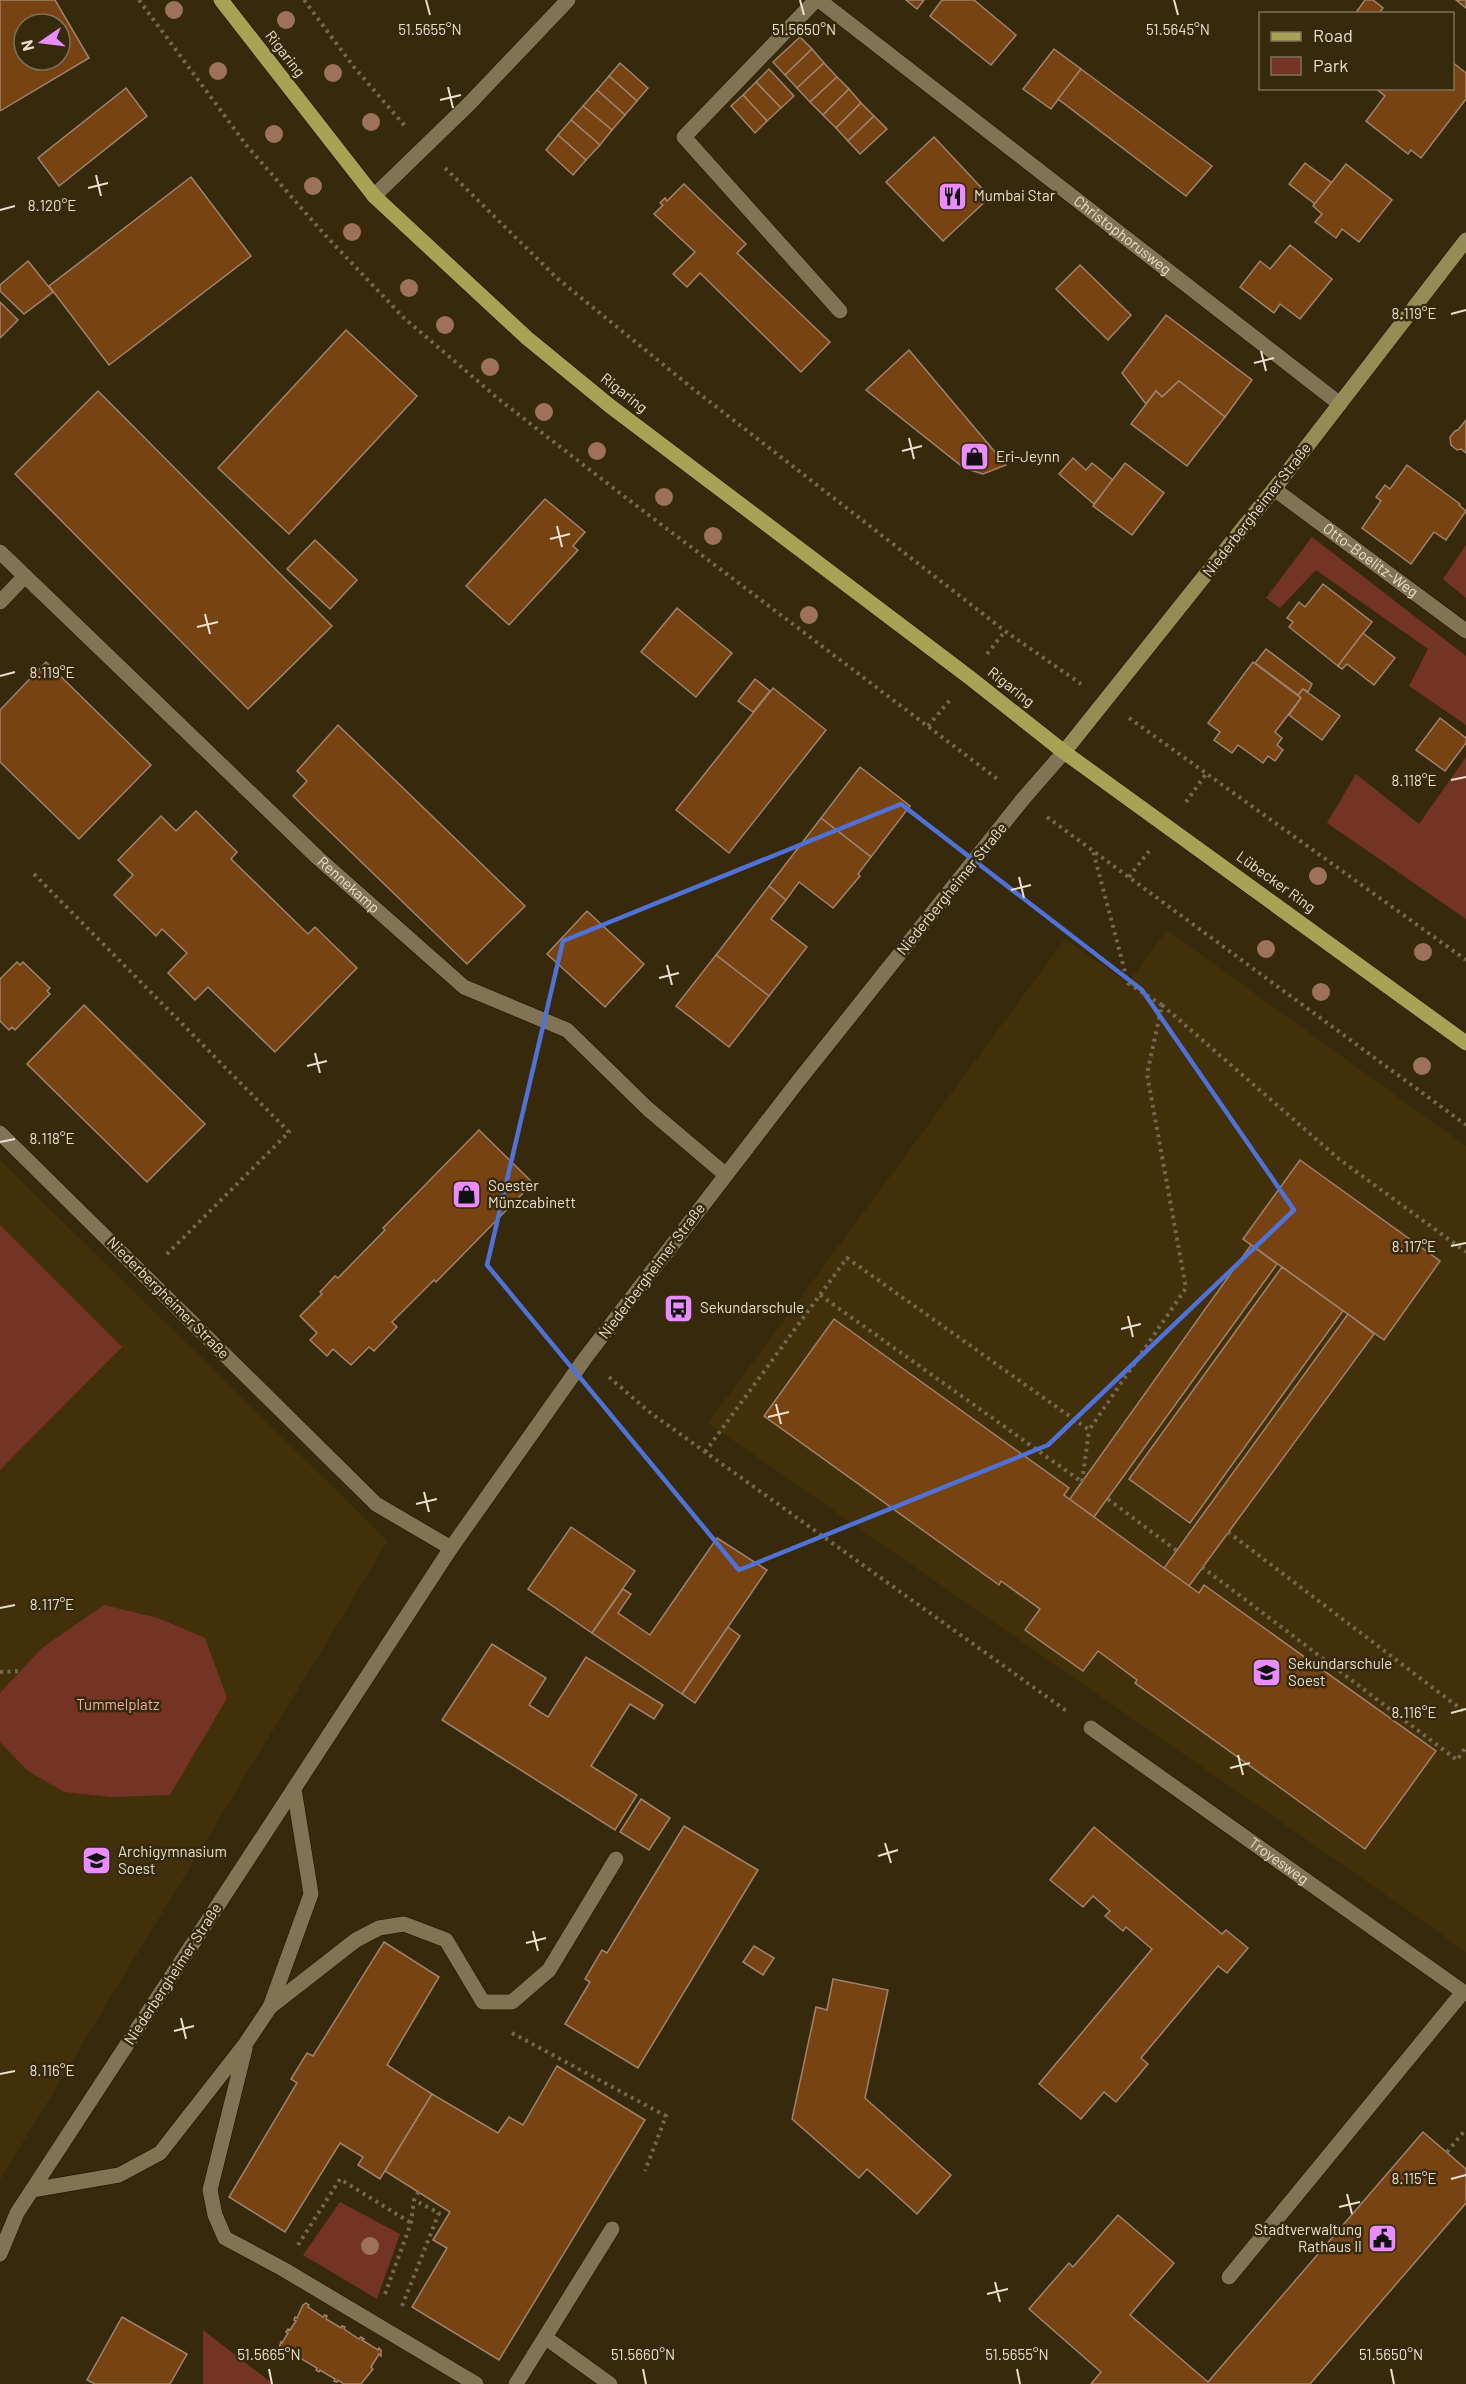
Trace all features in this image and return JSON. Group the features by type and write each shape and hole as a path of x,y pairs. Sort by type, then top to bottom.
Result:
{"main road":[{"name":"Rigaring","path":"222,0 374,196 528,338 610,406 969,677 1064,752"},
{"name":"Niederbergheimer Straße","path":"1064,752 1274,489 1466,240"},
{"name":"Lübecker Ring","path":"1064,752 1466,1043"}],"street":[{"path":"374,196 470,104 568,0"},
{"path":"818,0 684,137 840,311"},
{"name":"Christophorusweg","path":"818,0 1340,404"},
{"name":"Otto-Boelitz-Weg","path":"1274,489 1466,631"},
{"name":"Rennekamp","path":"0,552 318,858 464,987 567,1030 648,1109 726,1174"},
{"path":"0,602 25,576"},
{"name":"Niederbergheimer Straße","path":"0,2254 17,2213 451,1548 586,1357 726,1174 1023,799 1064,752"},
{"name":"Niederbergheimer Straße","path":"0,1133 376,1504 451,1548"},
{"name":"Troyesweg","path":"1091,1728 1465,1993"},
{"path":"32,2190 119,2175 160,2153 246,2043 270,2007 311,1894 294,1789"},
{"path":"270,2007 356,1940 379,1928 404,1924 446,1940 483,2002 512,2002 549,1970 616,1859"},
{"path":"1229,2277 1465,1993"},
{"path":"246,2043 210,2190 215,2215 225,2238 283,2269 476,2384"},
{"path":"516,2384 612,2229"},
{"path":"546,2338 610,2384"}],"path":[{"path":"139,0 247,146 325,235 404,318 501,401 1023,799 1466,1125"},
{"path":"304,0 354,67 424,147 558,279 692,388 1005,631 1466,960"},
{"path":"1093,850 1128,983 1162,1005 1339,1159 1466,1252"},
{"path":"34,874 289,1132 146,1275"},
{"path":"820,1295 1082,1482 1089,1430 1186,1288 1147,1074 1162,1005"},
{"path":"705,1452 847,1258 1089,1430"},
{"path":"586,1357 648,1411 1091,1728"},
{"path":"1108,1498 1177,1551"},
{"path":"1228,1532 1466,1713"},
{"path":"1202,1567 1457,1760 1466,1747"},
{"path":"0,1672 21,1671"},
{"path":"483,2002 501,2027 666,2116 645,2170"},
{"path":"1447,2152 1466,2129"},
{"path":"283,2269 340,2179 411,2223"},
{"path":"375,2323 411,2223 414,2200 419,2191"},
{"path":"400,2309 439,2213 414,2200"}],"highlighted area":[{"path":"901,804 1142,990 1294,1210 1048,1445 739,1570 487,1265 563,941"}],"shaded area":[{"name":"Sekundarschule Soest","path":"1167,930 1466,1146 1466,1953 708,1423 1065,939 1128,983"},
{"name":"Archigymnasium Soest","path":"0,1160 388,1541 0,2180"}],"green space":[{"path":"1312,537 1466,656 1466,725 1409,686 1428,649 1316,570 1280,608 1266,598"},
{"path":"1466,545 1466,598 1443,579"},
{"path":"1466,757 1466,919 1327,823 1356,774 1419,824"},
{"path":"0,1225 122,1347 0,1470"},
{"name":"Tummelplatz","path":"104,1605 158,1618 205,1638 227,1698 170,1795 112,1797 64,1792 28,1771 0,1742 0,1693 42,1648"},
{"path":"340,2202 400,2234 377,2299 303,2255"},
{"path":"203,2330 273,2384 203,2384"}],"building":[{"path":"0,0 55,0 62,12 12,12 12,72 65,72 0,111"},
{"path":"906,0 924,0 917,9"},
{"path":"942,0 974,0 1016,35 991,65 930,16"},
{"path":"1365,0 1373,0 1383,8 1380,12 1356,12"},
{"path":"1456,0 1466,0 1466,8"},
{"path":"72,29 89,58 72,68"},
{"path":"800,37 812,49 785,75 773,62"},
{"path":"812,49 824,63 797,88 785,75"},
{"path":"1054,49 1081,69 1051,109 1023,89"},
{"path":"620,63 648,88 637,101 609,76"},
{"path":"824,63 837,77 810,102 797,88"},
{"path":"1454,64 1466,73 1466,99 1421,158 1411,150 1408,154 1366,121 1385,96 1378,90 1454,90"},
{"path":"769,69 794,96 781,108 756,82"},
{"path":"1081,69 1212,166 1186,196 1058,99"},
{"path":"609,76 637,101 625,115 597,90"},
{"path":"837,77 849,89 823,115 810,102"},
{"path":"756,82 781,108 767,121 743,95"},
{"path":"126,88 147,116 59,186 38,158"},
{"path":"849,89 861,103 836,128 823,115"},
{"path":"597,90 625,115 612,130 583,106"},
{"path":"743,95 767,121 755,133 731,106"},
{"path":"861,103 874,116 848,141 836,128"},
{"path":"583,106 612,130 600,145 571,120"},
{"path":"874,116 887,129 860,154 848,141"},
{"path":"571,120 600,145 586,160 558,135"},
{"path":"558,135 586,160 573,175 546,150"},
{"path":"934,137 990,197 943,241 886,182"},
{"path":"1305,163 1332,183 1315,204 1289,184"},
{"path":"1346,164 1392,200 1359,242 1342,229 1336,238 1315,222 1322,214 1313,206"},
{"path":"191,177 251,256 109,365 49,286"},
{"path":"684,184 746,244 737,253 830,342 801,372 700,273 687,287 673,274 695,252 654,214 663,205 660,203 665,198 667,201"},
{"path":"1290,245 1332,279 1300,319 1280,304 1274,313 1240,287 1260,261 1270,269"},
{"path":"28,261 53,292 24,314 0,291 0,285"},
{"path":"1080,265 1131,315 1108,340 1056,289"},
{"path":"0,302 18,320 0,338"},
{"path":"1166,315 1252,380 1225,417 1179,381 1162,397 1156,391 1146,404 1122,373"},
{"path":"346,330 417,396 289,534 218,468"},
{"path":"909,350 1006,465 983,474 964,468 866,390"},
{"path":"1179,381 1225,417 1187,466 1131,424 1156,391 1162,397"},
{"path":"98,391 332,626 248,709 15,474"},
{"path":"1466,420 1466,453 1451,445 1450,437"},
{"path":"1073,458 1086,470 1092,463 1113,480 1094,504 1059,474"},
{"path":"1125,463 1164,493 1132,535 1093,506"},
{"path":"1407,465 1460,504 1466,511 1446,540 1434,532 1411,564 1362,528 1381,501 1376,497 1385,485 1390,489"},
{"path":"545,499 585,532 573,546 578,550 509,625 466,586"},
{"path":"315,540 357,580 330,609 287,569"},
{"path":"1323,584 1372,622 1338,666 1289,627 1293,622 1287,618 1299,602 1305,607"},
{"path":"677,608 732,653 696,697 641,652"},
{"path":"1363,633 1395,658 1374,685 1347,664 1342,669 1338,666"},
{"path":"1266,649 1312,684 1308,692 1303,689 1298,695 1255,663"},
{"path":"46,662 151,765 79,839 0,762 0,710"},
{"path":"1253,662 1301,698 1275,732 1282,738 1277,745 1283,750 1275,761 1268,756 1263,763 1238,745 1232,753 1214,740 1220,732 1208,723"},
{"path":"755,679 770,691 753,712 738,701"},
{"path":"773,688 826,730 729,853 676,810"},
{"path":"1303,689 1340,716 1322,740 1289,715 1301,698 1298,695"},
{"path":"1440,718 1466,738 1466,743 1445,771 1416,750"},
{"path":"338,725 525,906 467,964 293,796 307,781 297,771"},
{"path":"860,767 910,806 871,857 821,818"},
{"path":"196,811 237,852 231,859 308,934 315,927 357,968 275,1052 208,987 195,1000 168,973 187,953 162,929 156,936 114,895 133,875 118,860 161,816 176,831"},
{"path":"821,818 871,857 858,874 860,876 833,908 799,882 786,900 769,886"},
{"path":"769,886 786,900 771,919 807,947 769,996 716,955"},
{"path":"587,911 644,964 605,1007 547,954"},
{"path":"716,955 769,996 729,1047 676,1006"},
{"path":"17,962 20,965 23,962 50,988 47,991 50,994 15,1030 12,1027 9,1030 0,1021 0,979"},
{"path":"84,1005 205,1124 147,1182 27,1064"},
{"path":"479,1130 533,1183 436,1282 434,1280 392,1322 397,1327 374,1351 369,1347 351,1365 333,1349 327,1356 310,1340 317,1333 300,1316 322,1294 320,1292 335,1276 338,1278 385,1230 383,1228"},
{"path":"1300,1160 1440,1261 1384,1340 1243,1239"},
{"path":"1251,1245 1277,1264 1094,1517 1069,1500"},
{"path":"1282,1267 1343,1311 1190,1523 1129,1479"},
{"path":"1348,1314 1374,1334 1189,1586 1164,1568"},
{"path":"834,1319 1069,1488 1064,1495 1164,1568 1199,1593 1204,1585 1436,1751 1365,1849 1135,1683 1137,1680 1098,1651 1083,1671 1025,1630 1040,1609 1001,1581 999,1585 764,1416"},
{"path":"571,1527 635,1571 592,1633 528,1589"},
{"path":"717,1538 767,1570 682,1694 592,1633 623,1589 631,1594 618,1613 650,1635"},
{"path":"728,1627 740,1636 695,1703 682,1694"},
{"path":"492,1644 546,1678 529,1705 548,1717 586,1657 663,1705 654,1719 630,1704 591,1766 637,1795 615,1830 442,1720"},
{"path":"641,1799 670,1818 649,1850 620,1832"},
{"path":"684,1826 758,1870 638,2068 565,2024 590,1982 585,1979 602,1950 607,1953"},
{"path":"1094,1827 1222,1934 1226,1930 1248,1948 1227,1973 1218,1966 1141,2058 1148,2064 1116,2102 1104,2092 1081,2119 1039,2084 1152,1949 1126,1927 1123,1931 1105,1916 1110,1911 1093,1896 1083,1907 1050,1880"},
{"path":"384,1942 439,1977 387,2065 432,2094 380,2179 358,2165 363,2157 340,2143 285,2232 229,2197 297,2083 291,2079 307,2053 313,2056"},
{"path":"754,1946 774,1958 763,1975 743,1962"},
{"path":"833,1979 888,1990 865,2098 951,2175 917,2214 867,2169 859,2178 792,2119 816,2007 827,2010"},
{"path":"557,2066 645,2120 499,2360 412,2307 447,2248 433,2240 450,2212 385,2171 432,2094 498,2133 509,2117 523,2125"},
{"name":"Stadtverwaltung Rathaus II","path":"1423,2132 1466,2169 1466,2203 1310,2384 1091,2384 1101,2372 1029,2309 1069,2263 1073,2267 1118,2215 1174,2263 1130,2315 1208,2382"},
{"path":"306,2303 308,2307 323,2317 327,2316 326,2319 341,2328 345,2327 344,2329 359,2339 361,2337 364,2339 362,2340 381,2350 381,2356 379,2354 371,2367 373,2369 361,2384 344,2384 338,2380 334,2381 335,2379 320,2370 319,2372 317,2368 302,2359 298,2359 299,2357 284,2347 282,2350 279,2348 288,2333 286,2332 296,2321 295,2317 297,2318"},
{"path":"122,2317 187,2354 170,2384 95,2384 87,2380"}],"place":[{"name":"Mumbai Star","path":"953,196"},
{"name":"Eri-Jeynn","path":"975,457"},
{"name":"Soester Münzcabinett","path":"467,1195"},
{"name":"Sekundarschule","path":"679,1308"},
{"name":"Sekundarschule Soest","path":"1267,1673"},
{"name":"Archigymnasium Soest","path":"97,1861"},
{"name":"Stadtverwaltung Rathaus II","path":"1383,2239"}]}
